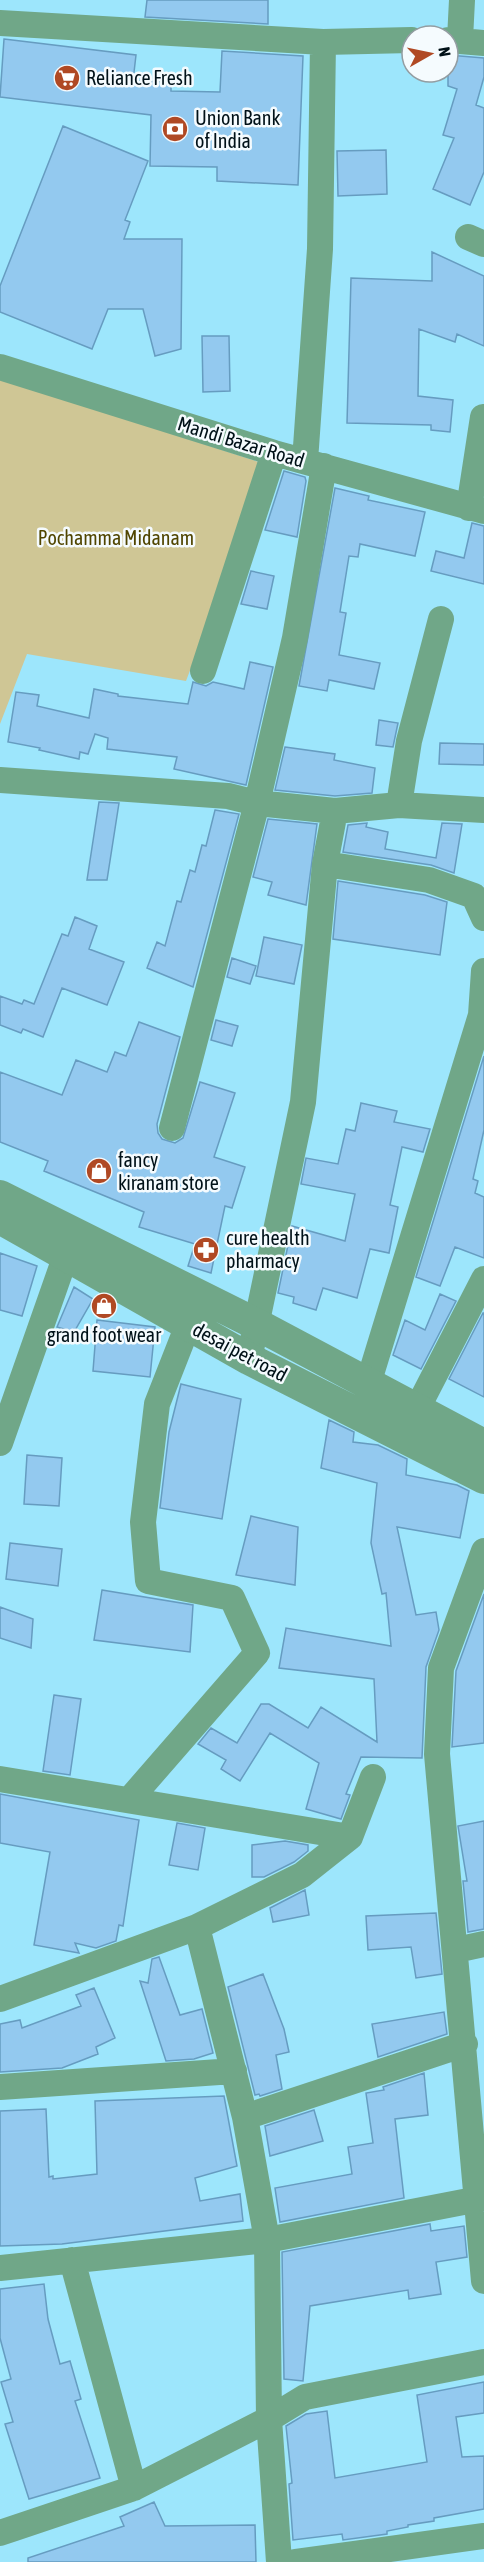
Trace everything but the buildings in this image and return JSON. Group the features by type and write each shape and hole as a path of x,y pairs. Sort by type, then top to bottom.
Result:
{"street":[{"path":"462,0 464,41"},
{"path":"0,23 323,42 400,40"},
{"path":"172,1128 257,803 295,638 314,464 323,42"},
{"name":"Mandi Bazar Road","path":"0,368 274,453 477,509"},
{"path":"477,509 483,417"},
{"path":"203,671 274,453"},
{"path":"399,805 409,741 423,681 434,655 441,619"},
{"path":"0,780 228,796 257,803 335,811 399,805 484,810"},
{"path":"249,1359 258,1325 303,1102 325,864 335,811"},
{"path":"325,864 453,886 474,896 484,918"},
{"path":"368,1384 481,1015 484,971"},
{"name":"desai pet road","path":"0,1196 189,1325 249,1359 484,1478"},
{"name":"desai pet road","path":"0,1218 71,1243 258,1325 484,1445"},
{"path":"0,1443 71,1243"},
{"path":"417,1409 484,1280"},
{"path":"130,1799 257,1653 232,1598 148,1581 143,1522 157,1404 189,1325"},
{"path":"484,1551 441,1668 437,1754 481,2199 484,2281"},
{"path":"0,1999 197,1927 302,1875 350,1837 373,1778"},
{"path":"0,1779 350,1837"},
{"path":"197,1927 245,2117 267,2240 269,2419 279,2562"},
{"path":"456,1950 484,1944"},
{"path":"245,2117 465,2044"},
{"path":"0,2087 234,2071"},
{"path":"0,2268 267,2240 481,2199"},
{"path":"72,2260 134,2488"},
{"path":"0,2534 134,2488 269,2419 305,2397 484,2362"},
{"path":"296,2562 484,2536"}],"green space":[{"name":"Pochamma Midanam","path":"0,378 268,465 186,681 27,654 0,724"}],"place":[{"name":"Reliance Fresh","path":"67,78"},
{"name":"Union Bank of India","path":"175,129"},
{"name":"fancy kiranam store","path":"99,1171"},
{"name":"cure health pharmacy","path":"206,1250"},
{"name":"grand foot wear","path":"104,1306"}]}
